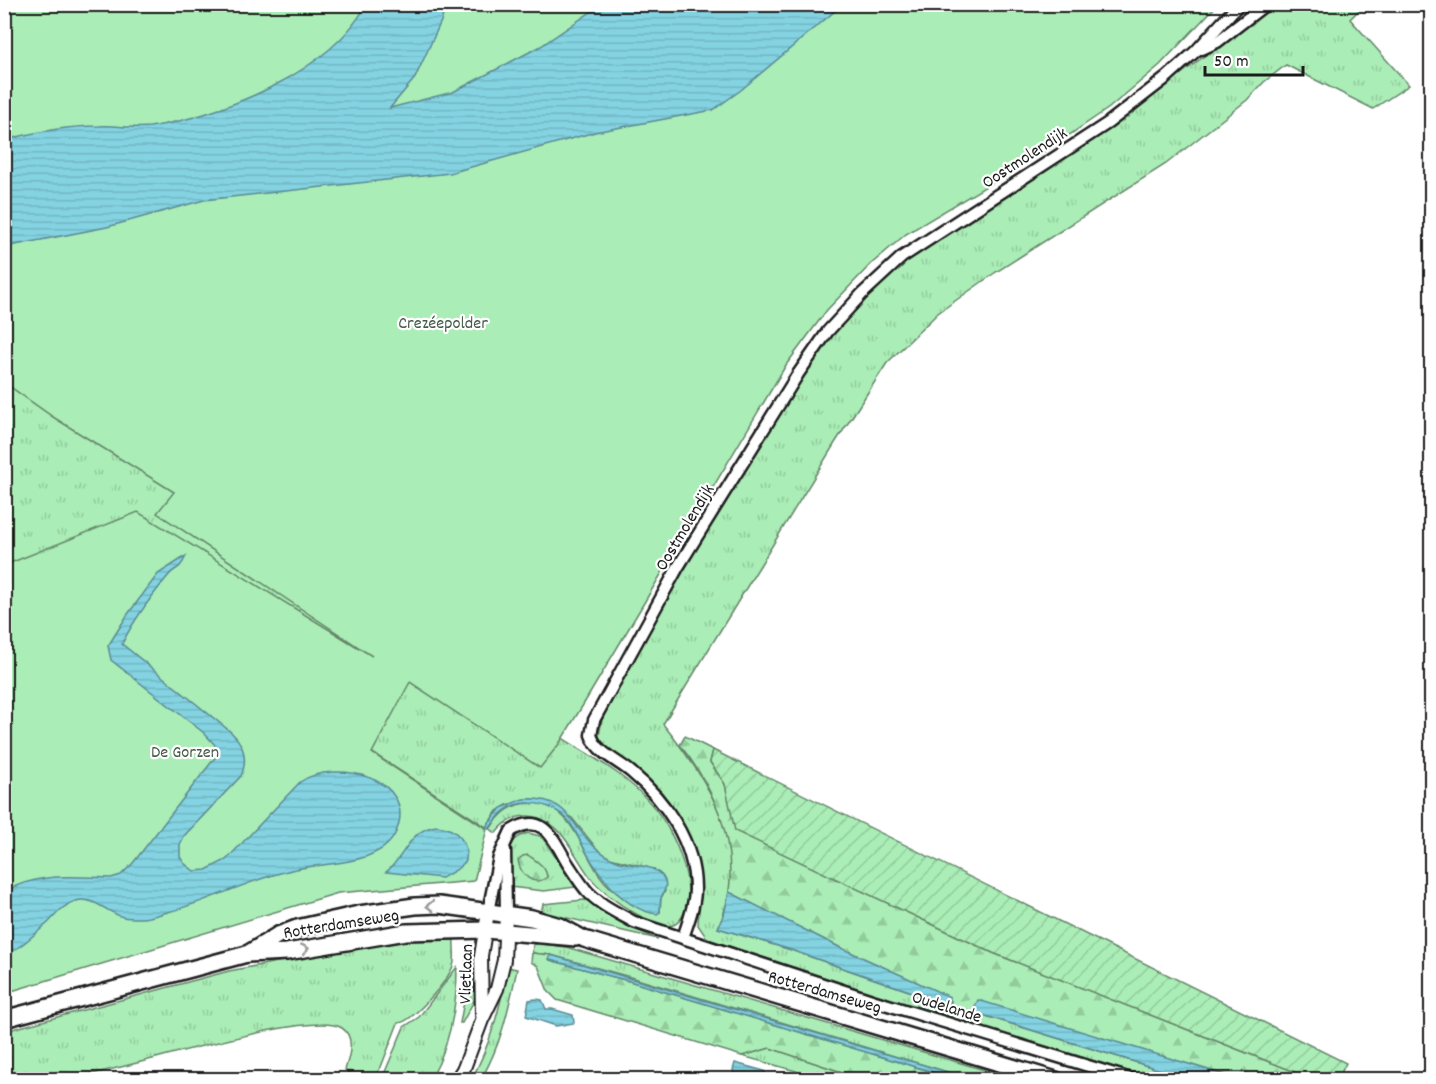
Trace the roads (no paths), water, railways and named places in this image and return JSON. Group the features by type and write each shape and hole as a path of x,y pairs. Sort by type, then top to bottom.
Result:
{"main road":[{"name":"Rotterdamseweg","path":"247,954 279,935 297,928 359,914 415,906 439,905 539,919 560,926 584,939"},
{"name":"Rotterdamseweg","path":"4,1019 247,954 287,952 406,932 505,931 584,939 1056,1080"}],"street":[{"name":"Oostmolendijk","path":"683,938 692,910 695,889 693,866 685,842 663,803 648,786 598,748 591,735 594,720 678,567 798,374 828,331 862,294 902,257 1108,123 1166,78 1196,51 1239,4"},
{"name":"Oostmolendijk","path":"1196,51 1217,42 1266,4"},
{"path":"488,912 493,879 504,844 511,831 517,827 532,825 550,832 576,876 588,892 599,901 634,922 683,938"},
{"path":"504,844 506,914"},
{"name":"Vlietlaan","path":"482,1020 481,956 488,912"},
{"name":"Vlietlaan","path":"456,1080 464,1068 482,1020 497,989 501,972 506,914"},
{"name":"Oudelande","path":"683,938 895,1007 1134,1080"}],"water":[{"path":"366,5 445,5 442,19 415,78 390,108 453,92 541,46 601,5 842,5 741,90 713,110 595,132 450,173 204,200 107,227 5,247 5,140 75,127 150,127 178,121 240,101 272,87 327,51 349,29"},
{"path":"186,556 149,601 122,644 231,732 244,752 241,776 184,836 180,845 180,857 184,863 194,871 206,870 226,860 300,782 315,775 333,772 352,773 370,778 385,786 396,798 400,813 396,832 383,848 365,857 284,872 151,917 123,917 89,901 72,902 32,937 5,956 5,891 44,878 111,878 121,875 133,863 217,755 215,745 204,733 111,660 108,646 128,614 158,574"},
{"path":"523,799 552,803 569,816 590,843 607,856 659,873 666,885 661,898 660,912 657,914 634,906 613,889 590,858 570,823 558,811 534,803 518,804 504,811 489,829 486,827 501,808"},
{"path":"437,826 444,827 460,837 465,847 466,861 442,878 386,872 420,832"},
{"path":"729,892 839,947 950,997 950,1005 788,949 718,928 724,915"},
{"path":"551,955 971,1079 956,1079 629,981 550,960"},
{"path":"529,1000 542,1000 546,1009 573,1015 574,1023 556,1026 526,1016"},
{"path":"978,1000 1238,1079 1190,1079 973,1012"},
{"path":"735,1063 764,1071 769,1079 735,1079 733,1070"}],"park label":[{"name":"Crezéepolder","path":"443,322"},
{"name":"De Gorzen","path":"185,751"}]}
